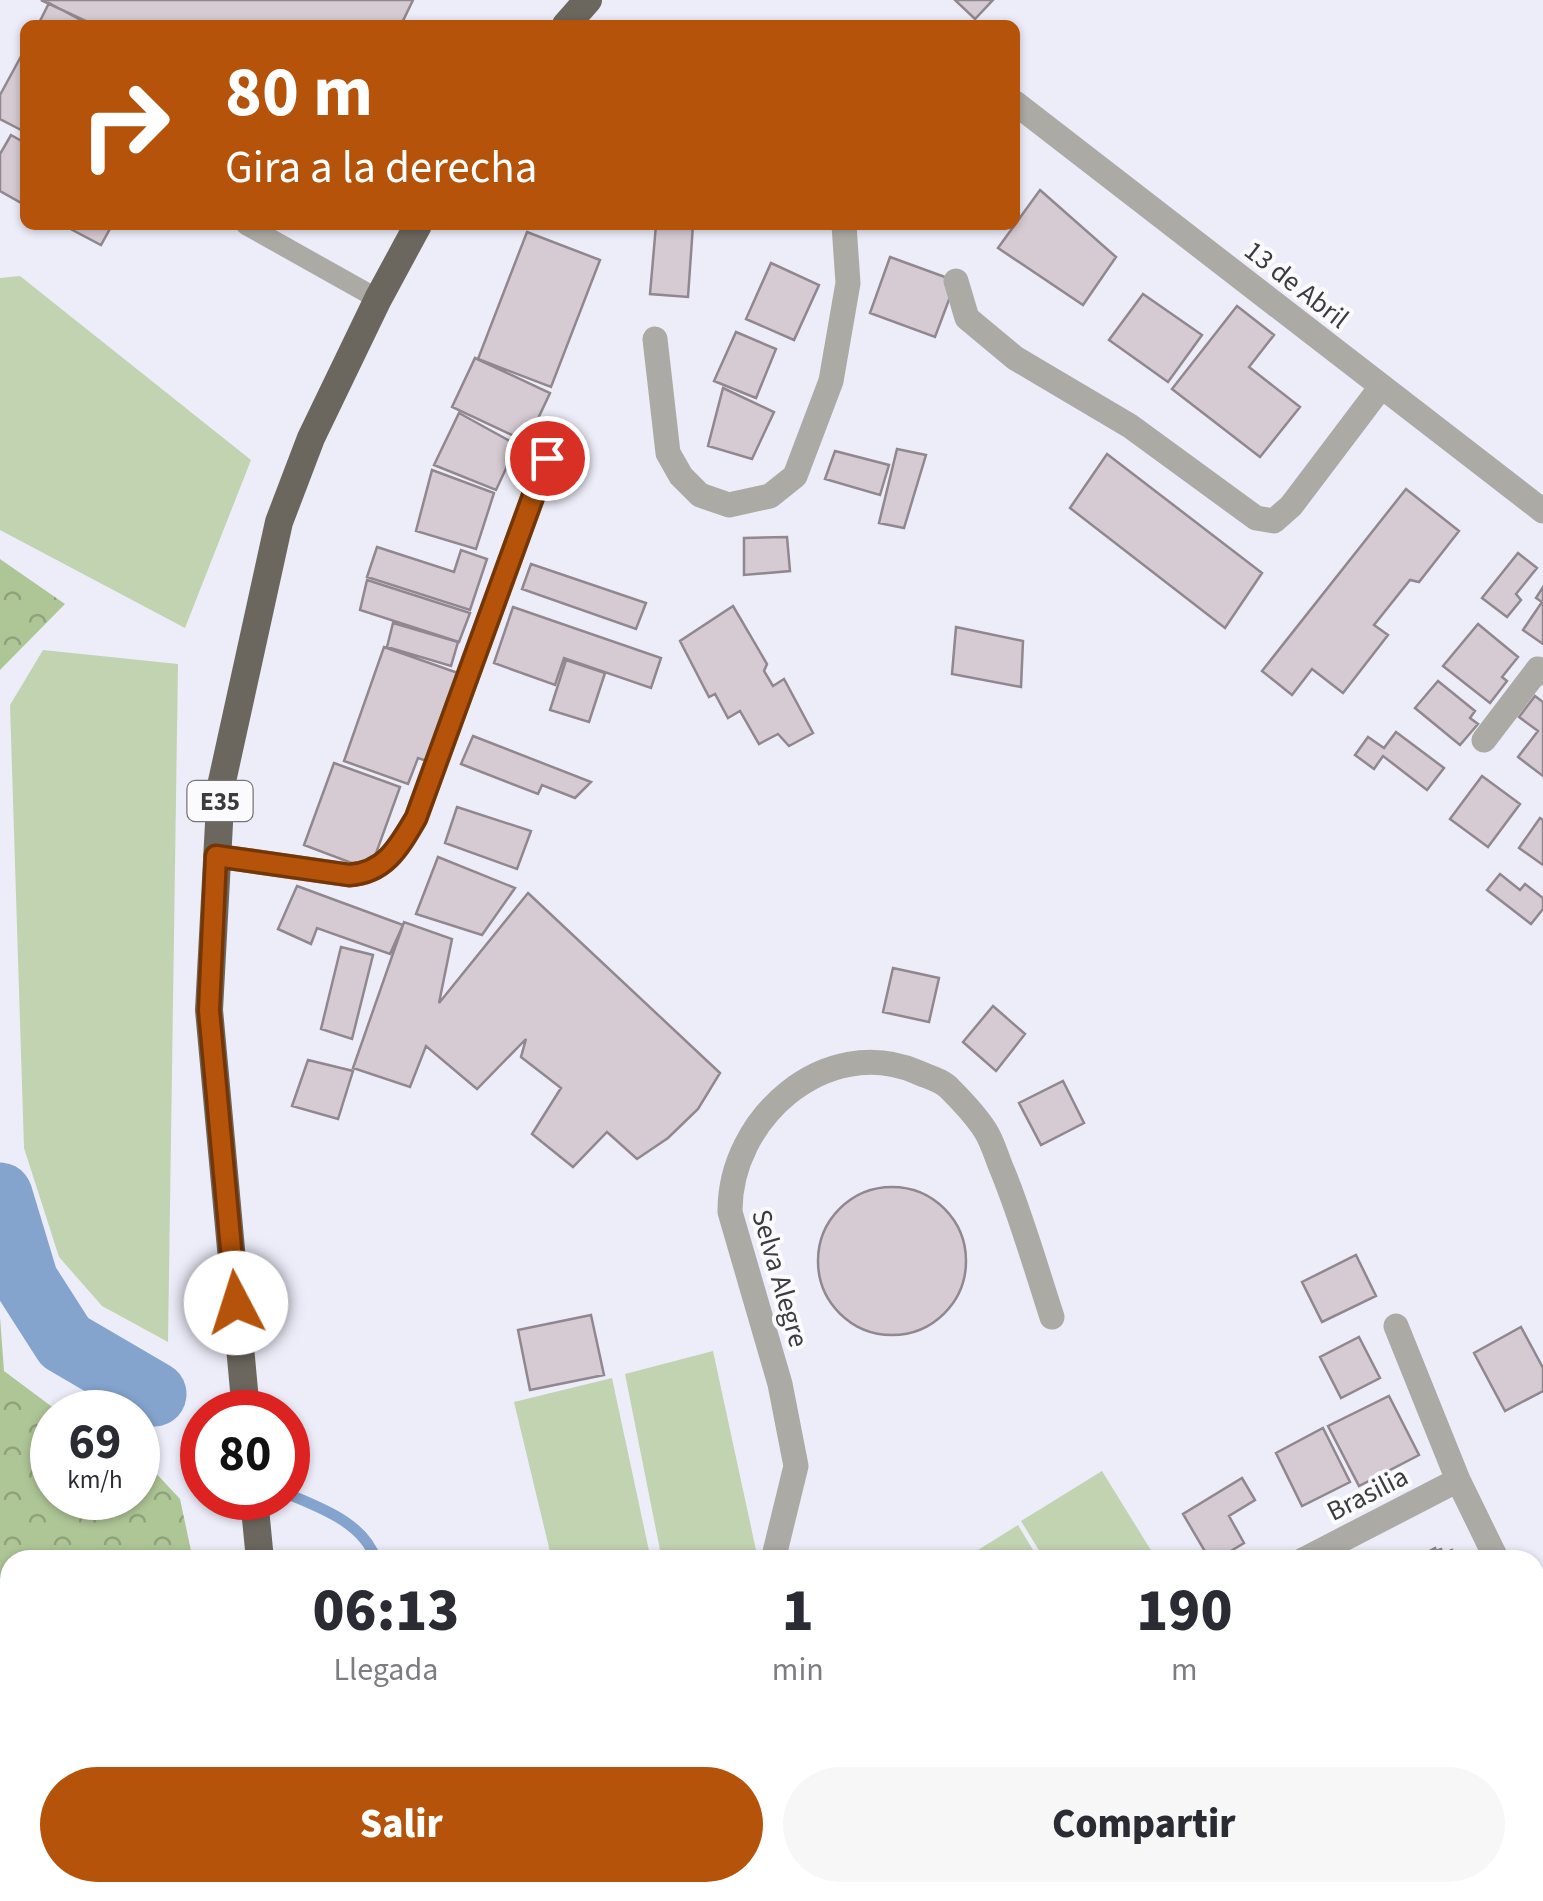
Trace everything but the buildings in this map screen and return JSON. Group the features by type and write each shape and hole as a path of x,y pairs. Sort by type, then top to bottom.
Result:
{"highway":[{"path":"570,20 588,0"},
{"name":"E35","path":"244,1390 209,1010 221,786 279,522 311,438 415,230"},
{"path":"256,1520 259,1550"}],"street":[{"name":"13 de Abril","path":"1020,107 1543,511"},
{"path":"655,338 668,453 681,476 700,495 728,505 770,496 795,476 831,381 848,283 844,230"},
{"path":"956,281 967,318 1015,358 1130,426 1256,518 1274,520 1292,506 1381,386"},
{"path":"216,856 349,875 370,874 395,853 416,818 547,458"},
{"path":"1484,740 1538,669 1543,673"},
{"name":"Selva Alegre","path":"775,1550 796,1466 780,1384 730,1212 730,1184 745,1143 765,1114 788,1091 821,1074 856,1063 900,1065 947,1085 986,1130 1018,1210 1052,1317"},
{"path":"1396,1326 1458,1480 1492,1550"},
{"name":"Brasilia","path":"1322,1550 1458,1480"}],"lane":[{"path":"255,230 378,299"}],"green space":[{"path":"20,276 251,460 185,628 0,530 0,278"},
{"path":"0,559 65,604 0,670"},
{"path":"43,650 178,664 168,1342 102,1306 59,1257 24,1148 10,705"},
{"path":"0,1317 4,1371 30,1390 30,1520 160,1520 160,1478 180,1499 180,1520 184,1520 191,1550 0,1550"},
{"path":"713,1351 756,1550 660,1550 625,1374"},
{"path":"612,1378 649,1550 550,1550 514,1402"},
{"path":"1102,1471 1151,1550 1039,1550 1021,1521"},
{"path":"1018,1525 1033,1550 978,1550"}],"waterway":[{"path":"0,1195 26,1281 65,1342 147,1390"},
{"path":"310,1504 352,1527 371,1550"}],"route":[{"path":"236,1303 209,1010 216,856 349,875 370,874 395,853 416,818 547,458"}]}
